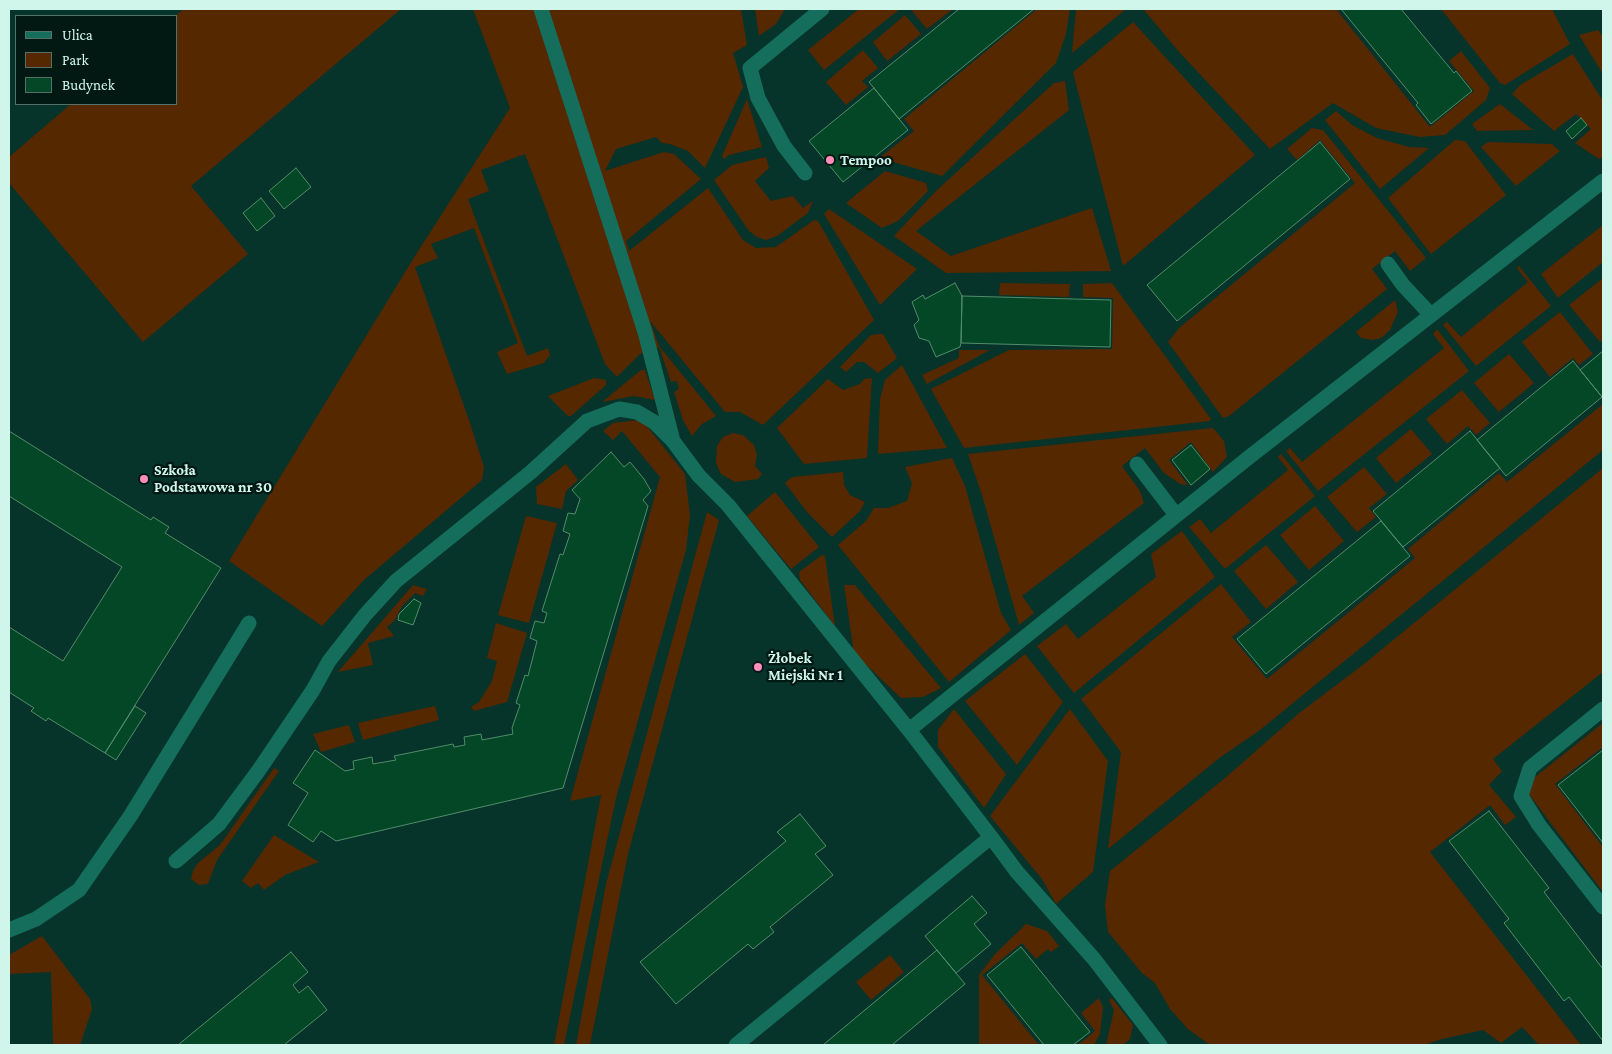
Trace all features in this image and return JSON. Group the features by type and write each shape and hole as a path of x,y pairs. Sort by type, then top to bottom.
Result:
{"street":[{"path":"541,9 645,332 673,441"},
{"path":"805,173 784,146 763,106 750,68 822,9"},
{"path":"909,730 1176,515 1603,181"},
{"path":"1388,264 1403,285 1431,315"},
{"path":"176,861 219,824 259,770 313,690 329,661 365,615 396,581 531,472 587,421 619,409 637,412 654,422 673,441 699,476 728,505 909,730 1017,872 1094,959 1160,1045"},
{"path":"1137,464 1176,515"},
{"path":"9,930 36,919 79,890 131,815 249,623"},
{"path":"1603,709 1530,768 1521,796 1539,825 1603,907"},
{"path":"736,1045 990,837"}],"green space":[{"path":"184,9 401,9 191,186 248,254 143,342 9,183 9,157 70,105 178,105 178,15 176,15"},
{"path":"473,9 741,9 747,45 733,53 743,87 705,168 688,151 662,143 656,137 616,149 605,171 664,152 674,154 701,179 626,241 629,251 708,188 743,240 756,248 776,247 814,220 818,221 874,320 763,425 740,412 725,412 650,321 659,346 716,416 702,424 692,436 683,420 674,392 679,389 677,381 671,382 659,347 640,354 617,377 605,364 525,154 481,170 489,191 468,199 527,356 548,348 550,355 544,363 507,374 497,352 518,343 474,228 431,244 438,258 415,267 484,467 482,480 364,580 322,626 229,561 413,259 510,108"},
{"path":"755,9 785,9 776,24 759,36"},
{"path":"859,9 900,9 824,70 808,50"},
{"path":"915,9 953,9 927,29 912,11"},
{"path":"1037,9 1070,9 1066,34 1056,63 942,176 879,158 914,131 904,119"},
{"path":"1076,9 1123,9 1125,10 1072,53"},
{"path":"1143,9 1336,9 1430,127 1474,91 1449,61 1461,51 1490,88 1486,100 1445,135 1420,137 1376,128 1333,103 1270,149 1181,54"},
{"path":"1441,9 1552,9 1570,44 1505,85 1500,83"},
{"path":"905,15 921,34 887,61 873,42"},
{"path":"1133,22 1255,155 1123,266 1073,72"},
{"path":"1598,30 1603,37 1603,74 1579,35"},
{"path":"863,50 878,68 862,81 868,87 846,105 826,82"},
{"path":"1573,54 1603,101 1603,157 1599,159 1575,143 1591,129 1576,114 1554,131 1512,94 1520,85"},
{"path":"1065,81 1069,110 916,231 951,256 1092,208 1111,271 946,273 894,236 936,191 1054,83"},
{"path":"747,99 762,147 729,155 724,159 722,156"},
{"path":"1500,104 1533,130 1477,131 1472,124"},
{"path":"1336,111 1352,125 1377,138 1409,147 1429,148 1380,189 1325,120"},
{"path":"1312,128 1323,130 1426,258 1410,271 1395,251 1372,269 1387,289 1229,416 1223,418 1168,342 1179,328 1355,183 1320,140 1297,160 1287,149"},
{"path":"1455,140 1465,141 1506,195 1431,254 1388,198"},
{"path":"1488,142 1552,144 1560,151 1516,186 1481,147"},
{"path":"766,157 769,168 755,181 771,201 793,196 803,208 813,201 808,213 777,236 766,240 757,237 749,231 714,180 732,165"},
{"path":"885,171 926,183 928,191 898,221 882,228 846,203"},
{"path":"829,209 917,269 880,305 824,214"},
{"path":"1603,225 1603,262 1558,298 1541,274"},
{"path":"1519,266 1551,306 1476,366 1443,325 1447,322 1461,337 1528,282 1517,268"},
{"path":"1603,278 1603,340 1600,342 1569,305"},
{"path":"1000,283 1070,284 1069,297 999,295"},
{"path":"1112,283 1211,419 1210,421 964,448 931,389 1009,350 1112,349 1113,298 1083,297 1083,284"},
{"path":"1395,300 1398,312 1390,330 1381,338 1373,340 1361,338 1356,332"},
{"path":"1560,312 1593,354 1579,365 1573,358 1550,377 1522,342"},
{"path":"1437,329 1469,371 1318,491 1286,451 1290,448 1302,462 1444,348 1433,334"},
{"path":"883,334 897,358 878,373 864,362 857,362 846,372 840,367 871,335"},
{"path":"959,350 990,350 927,384 922,375 959,358"},
{"path":"1509,354 1534,383 1499,412 1474,383"},
{"path":"902,365 947,448 878,454 880,399 885,380"},
{"path":"641,370 645,370 655,400 634,396 602,402"},
{"path":"594,378 606,380 606,385 571,416 568,416 548,396"},
{"path":"872,378 867,458 804,464 777,428 828,379 843,390 860,384 864,379"},
{"path":"1462,390 1490,423 1476,435 1468,426 1447,444 1426,419"},
{"path":"1603,404 1603,450 1260,730 1218,759 1108,849 1121,752 1081,699 1221,584 1251,622 1232,637 1267,679 1415,558 1408,549 1499,473 1507,482"},
{"path":"637,420 646,425 685,474 690,515 686,550 616,798 564,1045 554,1045 601,795 570,801 660,477 622,431 613,440 603,431 613,423"},
{"path":"1213,428 1224,441 1227,457 1213,472 1191,442 1169,460 1188,485 1180,484 1164,473 1145,448 1122,466 1140,491 1144,503 1022,596 1034,613 1019,625 982,495 968,454"},
{"path":"1411,429 1432,454 1396,483 1376,458"},
{"path":"733,433 743,435 754,445 757,455 755,466 762,474 758,479 735,482 721,474 716,463 717,446 723,437"},
{"path":"1281,454 1315,496 1225,569 1189,527 1200,519 1211,533 1288,470 1278,457"},
{"path":"952,458 965,486 1001,613 1011,630 949,682 838,545 866,521 874,508 888,508 907,501 912,483 905,467"},
{"path":"566,464 578,480 566,491 562,509 537,504 536,487"},
{"path":"1364,467 1387,494 1369,508 1376,517 1357,532 1327,497"},
{"path":"1603,468 1603,672 1493,759 1502,771 1489,785 1516,817 1505,825 1490,805 1430,852 1581,1045 1539,1045 1522,1027 1501,1043 1483,1030 1424,1045 1210,1045 1188,1029 1170,1009 1155,983 1142,973 1108,932 1105,905 1110,871 1224,779 1298,714 1364,664"},
{"path":"843,472 844,485 850,495 865,502 860,511 832,537 807,512 785,483 792,477"},
{"path":"775,492 819,547 791,569 747,516"},
{"path":"1315,506 1344,541 1309,570 1280,535"},
{"path":"707,512 719,520 628,854 590,1045 576,1045 606,884"},
{"path":"526,516 557,523 529,623 498,615"},
{"path":"1182,531 1215,577 1074,693 1037,646 1066,624 1078,639 1156,577 1151,554"},
{"path":"1266,545 1298,582 1266,609 1234,571"},
{"path":"822,555 825,556 835,626 800,580 799,572"},
{"path":"413,585 427,589 423,596 415,593 402,606 395,620 387,627 394,636 368,643 373,665 338,672"},
{"path":"844,585 855,585 941,688 923,697 901,698 854,653"},
{"path":"496,623 527,633 507,702 474,711 471,707 479,702 492,681 497,661 487,658"},
{"path":"1025,654 1063,702 1017,765 965,701"},
{"path":"435,706 439,720 363,740 358,723"},
{"path":"954,709 1006,774 984,808 938,747 938,730"},
{"path":"1070,709 1108,761 1093,872 1056,904 1042,879 990,816"},
{"path":"1603,723 1603,747 1555,784 1603,847 1603,892 1528,793 1530,781"},
{"path":"349,725 355,742 321,752 313,734"},
{"path":"274,768 279,771 217,860 208,884 199,885 191,879 198,863 220,845"},
{"path":"274,835 319,862 285,875 264,890 258,883 251,888 242,881"},
{"path":"1026,924 1047,931 1059,946 1051,952 1048,949 1036,959 1022,943 982,975 1039,1045 979,1045 979,975 995,954"},
{"path":"42,936 90,999 92,1009 80,1045 53,1045 51,972 9,974 9,955"},
{"path":"890,955 904,972 871,1000 856,982"},
{"path":"1099,998 1103,1007 1100,1034 1094,1045 1078,1045 1095,1031 1081,1013"},
{"path":"1112,998 1133,1025 1130,1039 1123,1045 1106,1045 1114,1010 1109,1000"}],"building":[{"path":"959,9 1034,9 899,119 869,82"},
{"path":"1341,9 1401,9 1454,73 1456,71 1472,91 1431,124 1416,105 1418,103"},
{"path":"874,88 908,130 843,182 809,141"},
{"path":"1581,118 1587,125 1572,139 1566,131"},
{"path":"1320,142 1350,179 1177,321 1147,285"},
{"path":"296,168 311,187 284,209 269,191"},
{"path":"261,198 275,216 257,231 243,213"},
{"path":"955,283 962,296 960,347 936,357 929,341 919,338 914,325 919,320 912,302 923,295 925,299"},
{"path":"962,296 1111,300 1110,347 961,343"},
{"path":"1603,351 1603,398 1580,370"},
{"path":"1573,361 1602,397 1506,476 1477,440"},
{"path":"9,431 151,520 153,517 169,527 165,533 221,568 105,753 48,718 46,721 31,711 34,708 9,692 9,627 63,661 122,567 9,496"},
{"path":"1470,431 1500,468 1403,547 1373,511"},
{"path":"1191,445 1210,469 1191,485 1172,460"},
{"path":"611,452 624,467 630,462 651,491 643,500 648,506 563,788 336,841 321,831 313,842 288,825 308,793 293,783 315,750 345,771 354,769 353,761 372,757 373,764 396,760 394,756 453,744 454,747 465,745 464,737 481,734 482,740 513,734 512,728 520,705 516,703 525,675 528,676 537,641 530,638 535,621 544,623 547,613 542,611 560,554 563,555 570,534 563,531 568,513 575,514 580,499 572,490"},
{"path":"1381,521 1410,556 1266,674 1237,639"},
{"path":"414,599 421,603 413,625 398,620 399,614"},
{"path":"135,706 146,713 116,760 105,753"},
{"path":"1603,750 1603,843 1558,785"},
{"path":"1489,811 1549,888 1544,892 1603,969 1603,1041 1569,997 1564,1001 1504,923 1509,919 1449,841"},
{"path":"800,814 826,846 815,854 833,875 770,927 774,932 753,949 748,944 676,1004 640,962 786,841 777,832"},
{"path":"972,896 987,913 974,924 991,944 956,973 925,936"},
{"path":"1021,947 1090,1032 1073,1045 1044,1045 987,975"},
{"path":"937,950 965,984 892,1045 823,1045"},
{"path":"291,952 308,972 293,985 299,993 308,986 327,1010 284,1045 178,1045"}],"place":[{"name":"Tempoo","path":"830,160"},
{"name":"Szkoła Podstawowa nr 30","path":"144,479"},
{"name":"Żłobek Miejski Nr 1","path":"758,667"}]}
